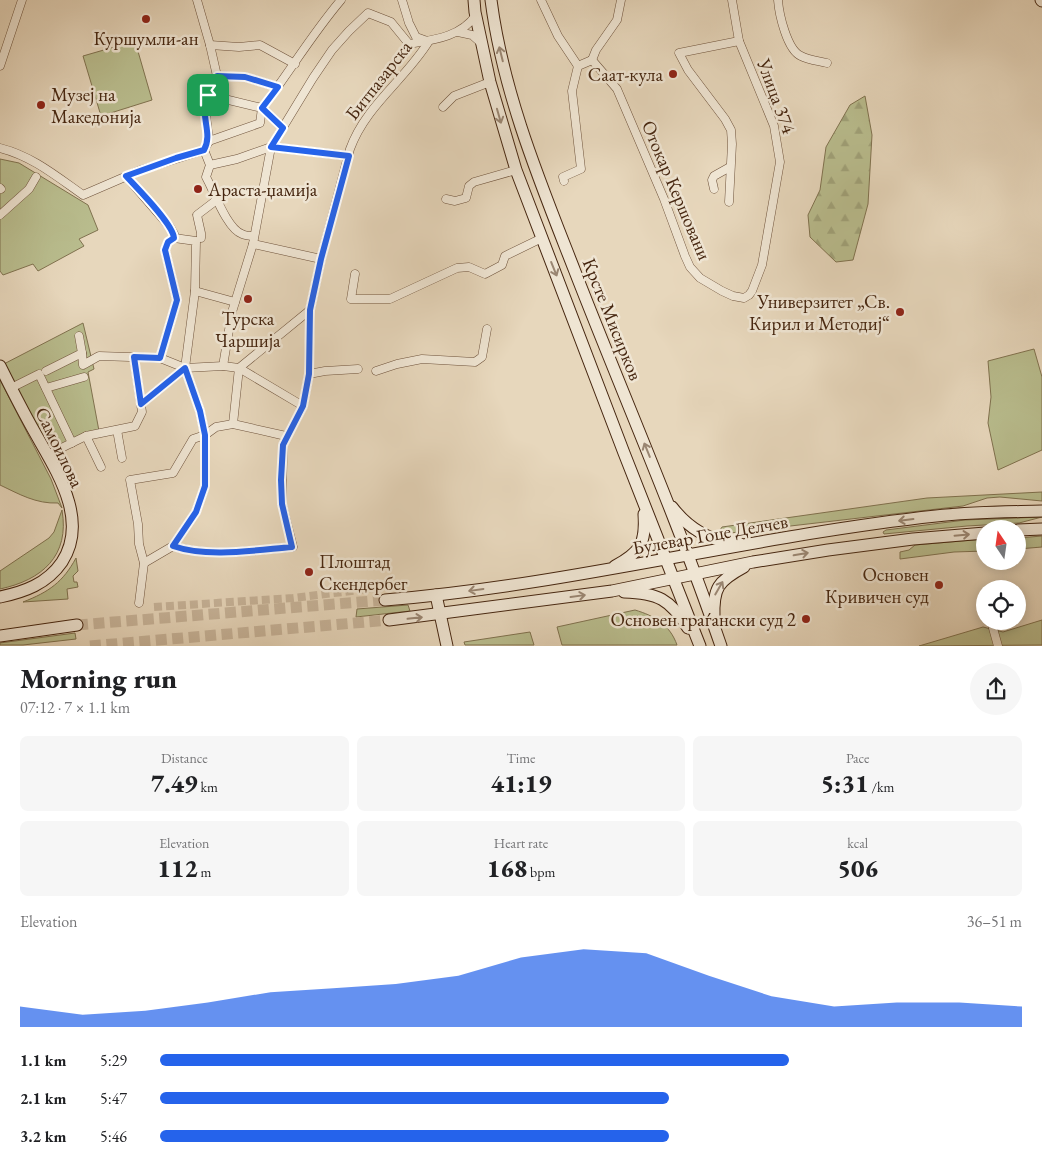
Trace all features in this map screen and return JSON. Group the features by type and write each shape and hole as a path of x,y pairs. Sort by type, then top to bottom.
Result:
{"street":[{"path":"0,66 22,0"},
{"path":"0,148 28,158 39,172 83,195 126,176 204,150 209,141 205,108 208,95 217,76 197,0"},
{"path":"209,141 260,123 262,108 328,15 341,0"},
{"path":"402,0 408,24 416,37 429,41"},
{"name":"Крсте Мисирков","path":"474,0 481,44 490,82 516,170 700,646"},
{"name":"Крсте Мисирков","path":"491,0 495,29 516,112 551,210 687,555 720,646"},
{"path":"541,0 558,36 578,66 572,91 581,169 564,179"},
{"path":"578,66 592,60 596,50 617,20 621,0"},
{"name":"Улица 374","path":"732,0 739,41 774,126 780,162"},
{"path":"778,0 779,17 793,50 800,56 827,63"},
{"path":"223,366 232,312 254,240 271,147 332,50 368,14 391,22 409,44 429,41 458,32 476,16"},
{"path":"458,32 472,35 481,44"},
{"name":"Битпазарска","path":"173,546 184,550 212,552 292,547 282,504 283,445 303,406 309,374 310,310 321,259 357,132 368,114 419,56 429,41"},
{"path":"729,202 731,130 725,119 688,70 679,53 739,41"},
{"path":"210,45 239,47 260,45 295,64"},
{"name":"Отокар Кершовани","path":"592,60 616,89 664,199 690,268 700,278 733,296 744,298 749,296 762,265 780,162"},
{"path":"217,76 245,77 278,87"},
{"path":"443,107 454,96 490,82"},
{"path":"208,95 262,108 283,128"},
{"path":"210,165 238,159 271,147 349,156"},
{"path":"204,150 210,165 206,177 233,227 241,234 254,240 321,259"},
{"path":"714,189 712,180 714,176 730,167"},
{"path":"446,199 455,201 466,198 469,186 474,182 516,170"},
{"path":"0,215 29,189 39,172"},
{"path":"126,176 170,227 174,238"},
{"path":"201,238 197,214 218,199"},
{"path":"144,563 173,546 196,512 205,486 205,435 200,411 185,368 195,291 196,241 174,238 168,242 165,250 177,300 160,358"},
{"path":"355,274 351,299 390,299 457,268 469,267 485,274 502,265 504,256 542,238"},
{"path":"195,291 236,302"},
{"path":"177,300 192,303"},
{"path":"233,424 239,368 310,310"},
{"path":"376,371 396,364 422,359 475,362 482,357 487,329"},
{"path":"79,336 83,365 99,356 160,358 185,368 223,366 239,368 303,406"},
{"path":"46,371 82,353"},
{"path":"47,455 86,436 134,426 142,412 134,357"},
{"name":"Самоилова","path":"0,366 61,482 68,502 73,530 71,542 63,560 48,578 24,591 0,597"},
{"path":"141,404 185,368"},
{"path":"309,374 358,369"},
{"path":"11,388 39,374 72,443"},
{"path":"46,388 84,377"},
{"path":"139,602 144,563 139,544 138,524 130,480 173,473 192,439 205,435 216,427 233,424 286,436"},
{"path":"117,430 122,458"},
{"path":"86,436 102,467"},
{"path":"664,496 698,533 733,543 753,543"},
{"path":"606,570 617,566 642,546 645,525 643,502"},
{"name":"Булевар Гоце Делчев","path":"385,600 436,595 606,570 753,543 868,525 937,516 1042,511"},
{"path":"1026,530 1042,529"},
{"name":"Булевар Гоце Делчев","path":"389,620 612,591 752,562 828,550 894,541 976,534"},
{"path":"715,629 714,603 718,585 727,577 752,562"},
{"path":"612,591 661,598 673,607 700,646"},
{"path":"436,595 447,646"},
{"path":"0,636 77,625"},
{"path":"994,630 998,646"}],"green space":[{"path":"135,41 152,100 101,116 83,56"},
{"path":"865,96 872,135 868,204 853,260 836,262 810,237 808,215 820,190 826,147 850,105"},
{"path":"0,159 19,163 88,205 98,230 79,239 84,246 38,271 33,264 3,275 0,271"},
{"path":"83,323 94,369 88,372 99,431 47,455 0,366"},
{"path":"1034,349 1042,377 1042,450 998,470 988,423 991,397 988,361"},
{"path":"0,380 51,479 62,508 58,503 35,500 0,485"},
{"path":"1042,492 1042,501 1000,497 987,498 963,506 730,533 719,532 722,527 927,498"},
{"path":"62,510 62,540 57,553 50,563 29,579 0,589 0,571 49,538 54,532"},
{"path":"1042,517 1026,521 976,520 976,525 884,534 883,532 886,530 965,520"},
{"path":"1042,536 1042,547 1026,548 1026,537"},
{"path":"976,540 976,551 954,552 900,559 900,552 909,550 915,545"},
{"path":"76,558 78,571 73,576 74,582 77,582 78,587 67,589 68,599 23,602 48,590 66,574"},
{"path":"408,605 410,611 356,617 357,609"},
{"path":"635,610 661,622 670,632 677,645 562,645 557,627"},
{"path":"1042,620 1042,645 919,646 976,629 1003,632 1026,630 1026,625"},
{"path":"530,632 534,645 465,645 464,642"},
{"path":"75,633 76,639 23,645 0,645 0,643"}],"tunnel":[{"path":"154,607 293,598 384,587"},
{"path":"77,625 385,600"},
{"path":"90,646 389,620"}],"place":[{"name":"Куршумли-ан","path":"146,19"},
{"name":"Саат-кула","path":"673,74"},
{"name":"Музеј на Македонија","path":"41,105"},
{"name":"Араста-џамија","path":"198,189"},
{"name":"Турска Чаршија","path":"248,299"},
{"name":"Универзитет „Св. Кирил и Методиј“","path":"900,312"},
{"name":"Плоштад Скендербег","path":"309,572"},
{"name":"Основен Кривичен суд","path":"939,585"},
{"name":"Основен граѓански суд 2","path":"806,619"}],"route":[{"path":"217,76 245,77 278,87 262,108 283,128 271,147 349,156 321,259 310,310 309,374 303,406 283,445 282,504 292,547 212,552 184,550 173,546 196,512 205,486 205,435 200,411 185,368 141,404 134,357 160,358 177,300 165,250 168,242 174,238 174,234 160,214 126,176 204,150 209,141 205,108 208,95 217,76"}]}
